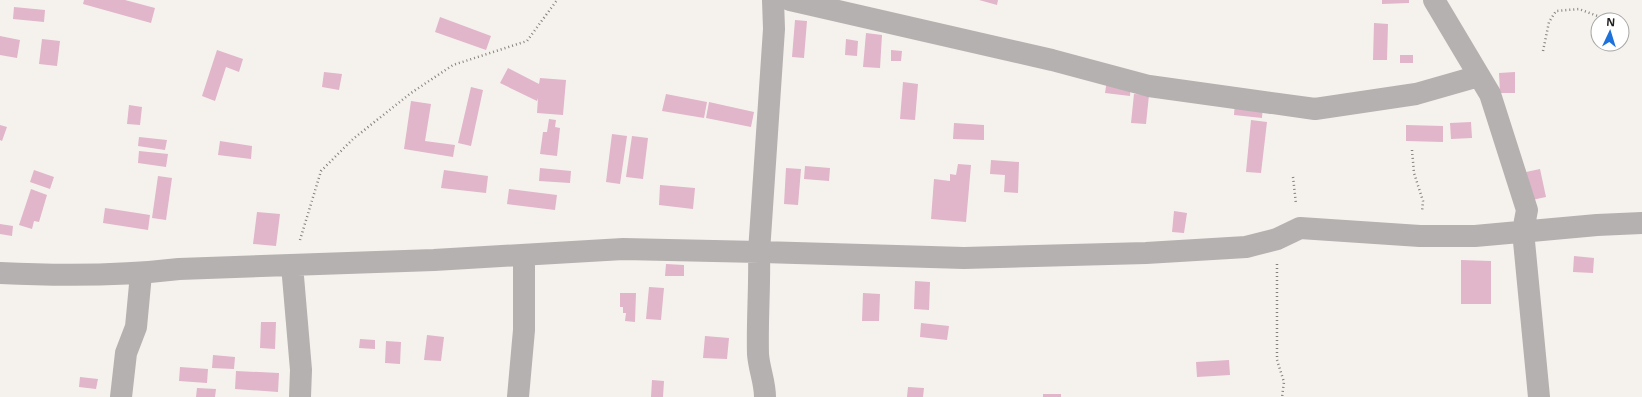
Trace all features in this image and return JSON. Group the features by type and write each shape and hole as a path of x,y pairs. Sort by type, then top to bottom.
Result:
{"street":[{"path":"765,397 764,378 758,356 760,285 759,252 774,29 773,0"},
{"path":"790,0 1052,60 1149,86 1315,109 1416,94 1479,76"},
{"path":"1434,0 1490,94 1527,210 1523,231 1539,397"},
{"path":"0,273 40,275 141,274 180,269 524,255 623,249 964,258 1246,247 1277,239 1300,228 1420,236 1475,236 1597,225 1642,223"},
{"path":"518,397 524,330 524,255"},
{"path":"292,265 301,370 300,397"},
{"path":"121,397 126,353 136,327 141,274"}],"path":[{"path":"292,265 321,171 353,139 411,93 453,65 527,41 557,0"},
{"path":"1543,51 1549,22 1556,11 1579,10 1590,14"},
{"path":"1412,150 1414,173 1423,200 1420,236"},
{"path":"1277,239 1277,360 1284,382 1282,397"}],"building":[{"path":"84,0 125,0 155,8 151,23 83,4"},
{"path":"979,0 998,0 997,5"},
{"path":"1382,0 1409,0 1409,3 1382,4"},
{"path":"14,7 45,10 44,22 13,19"},
{"path":"440,17 491,36 486,50 435,32"},
{"path":"795,20 807,21 804,58 792,57"},
{"path":"1374,23 1388,24 1387,60 1373,60"},
{"path":"866,33 882,35 880,68 863,67"},
{"path":"0,36 20,40 17,58 0,55"},
{"path":"42,39 60,41 57,66 39,64"},
{"path":"846,39 858,41 857,56 845,55"},
{"path":"217,50 243,59 239,72 226,67 215,101 202,96"},
{"path":"891,50 902,51 901,61 891,61"},
{"path":"1400,55 1413,55 1413,63 1400,63"},
{"path":"508,68 539,84 540,78 566,80 563,115 537,113 538,98 537,101 500,83"},
{"path":"324,72 342,74 339,90 322,87"},
{"path":"1515,72 1515,93 1500,93 1499,73"},
{"path":"1107,80 1131,83 1130,96 1105,93"},
{"path":"903,82 918,84 915,120 900,119"},
{"path":"471,87 483,90 471,146 458,143"},
{"path":"666,94 707,102 704,118 662,111"},
{"path":"1134,94 1149,95 1146,124 1131,123"},
{"path":"411,101 431,104 425,141 455,145 453,157 404,149"},
{"path":"709,102 754,112 751,127 706,118"},
{"path":"1235,102 1263,104 1262,118 1234,115"},
{"path":"129,105 142,107 140,125 127,124"},
{"path":"549,119 556,120 555,127 560,128 557,156 540,154 543,132 547,132"},
{"path":"1251,120 1267,122 1261,173 1246,172"},
{"path":"1471,122 1472,138 1451,139 1450,123"},
{"path":"954,123 984,125 984,140 953,139"},
{"path":"0,125 7,127 2,141 0,140"},
{"path":"1406,125 1443,126 1443,142 1406,141"},
{"path":"612,134 627,136 620,184 606,182"},
{"path":"632,136 648,138 643,179 626,177"},
{"path":"139,137 167,140 165,150 138,146"},
{"path":"220,141 252,146 251,159 218,155"},
{"path":"139,151 168,154 166,167 138,163"},
{"path":"991,160 1019,162 1018,193 1004,192 1005,175 990,174"},
{"path":"958,164 971,165 966,222 931,219 934,179 950,181 950,174 956,175"},
{"path":"805,166 830,168 829,181 804,179"},
{"path":"540,168 571,171 570,183 539,181"},
{"path":"786,168 801,169 798,205 784,204"},
{"path":"1540,169 1546,197 1532,200 1526,172"},
{"path":"34,170 54,177 50,189 30,182"},
{"path":"444,170 488,176 486,193 441,188"},
{"path":"158,176 172,178 166,220 152,218"},
{"path":"660,185 695,188 693,209 659,205"},
{"path":"31,189 47,195 39,222 34,221 32,229 19,225"},
{"path":"509,189 557,195 555,210 507,204"},
{"path":"105,208 150,215 148,230 103,223"},
{"path":"1174,211 1187,213 1184,233 1172,232"},
{"path":"257,212 280,214 276,246 253,244"},
{"path":"0,224 13,226 12,236 0,234"},
{"path":"1574,256 1594,258 1593,273 1573,272"},
{"path":"1461,260 1491,261 1491,304 1461,304"},
{"path":"666,264 684,265 684,276 665,276"},
{"path":"915,281 930,282 929,310 914,309"},
{"path":"649,287 664,288 661,320 646,319"},
{"path":"620,293 636,293 635,322 625,321 626,313 623,313 623,307 620,307"},
{"path":"863,293 880,294 879,321 862,321"},
{"path":"261,322 276,322 275,349 260,348"},
{"path":"921,323 949,326 947,340 920,337"},
{"path":"427,335 444,337 441,361 424,360"},
{"path":"705,336 729,338 727,359 703,358"},
{"path":"360,339 375,340 375,349 359,348"},
{"path":"386,341 401,342 400,364 385,363"},
{"path":"213,355 235,357 234,369 212,368"},
{"path":"1229,360 1230,375 1197,377 1196,362"},
{"path":"180,367 208,369 207,383 179,381"},
{"path":"236,371 279,373 278,392 235,389"},
{"path":"80,377 98,379 96,389 79,387"},
{"path":"652,380 664,381 663,397 651,397"},
{"path":"908,387 924,388 923,397 907,397"},
{"path":"197,388 216,389 215,397 196,397"},
{"path":"1043,394 1061,394 1061,397 1043,397"}]}
